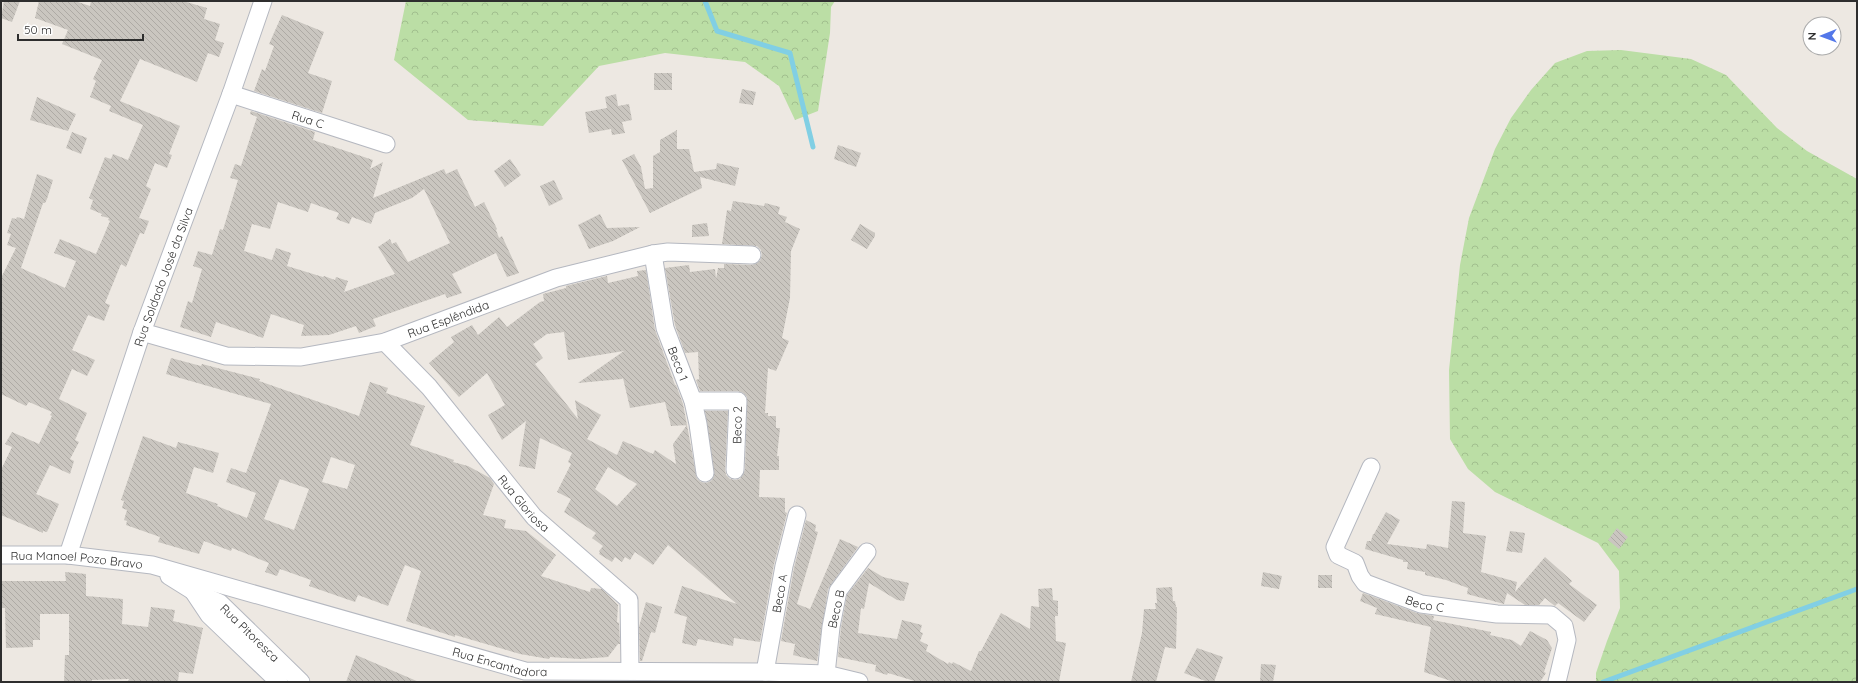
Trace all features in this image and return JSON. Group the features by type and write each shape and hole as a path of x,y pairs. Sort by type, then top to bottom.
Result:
{"street":[{"name":"Rua Soldado José da Silva","path":"68,554 142,332 231,94 261,2"},
{"name":"Rua C","path":"231,94 386,144"},
{"name":"Rua Esplêndida","path":"142,332 226,356 301,357 385,342 556,278 653,254 668,252 752,255"},
{"name":"Beco 1","path":"653,254 665,328 693,401 705,473"},
{"name":"Rua Gloriosa","path":"385,342 429,387 534,517 629,600 630,671"},
{"name":"Beco 2","path":"693,401 738,401 735,470"},
{"name":"Beco C","path":"1371,467 1335,547 1338,555 1355,563 1360,576 1365,582 1422,604 1496,614 1551,615 1564,626 1567,640 1557,682"},
{"name":"Beco A","path":"765,672 784,566 796,515"},
{"name":"Beco B","path":"826,674 831,627 838,592 867,552"},
{"name":"Rua Manoel Pozo Bravo","path":"1,555 68,554 152,565"},
{"name":"Rua Encantadora","path":"152,565 525,671 630,671 718,676 765,672 826,674 859,682"},
{"name":"Rua Pitoresca","path":"152,565 193,591 220,603 301,682"},
{"name":"Rua Pitoresca","path":"193,591 209,615 279,682"}],"green space":[{"path":"406,1 835,1 831,7 830,33 818,111 795,120 779,86 745,62 665,53 599,66 543,126 468,120 394,60"},
{"path":"1621,50 1691,59 1726,75 1777,128 1807,151 1857,179 1857,682 1596,682 1596,673 1620,608 1619,571 1598,543 1495,492 1468,469 1450,439 1449,370 1460,265 1469,218 1495,149 1511,118 1531,90 1555,63 1587,51"}],"building":[{"path":"4,1 20,1 12,22 1,18"},
{"path":"39,1 75,1 90,6 91,1 183,1 207,8 204,19 220,24 215,40 224,43 219,57 208,53 197,82 140,59 120,101 180,126 169,154 172,155 167,168 155,163 146,186 151,189 139,218 149,221 144,234 140,233 126,267 121,264 105,303 110,305 104,321 88,315 72,350 95,360 87,376 72,369 59,399 87,413 75,440 79,442 70,459 74,461 70,474 50,465 36,494 59,504 47,532 43,531 43,533 1,515 1,470 12,447 5,444 12,432 39,444 52,416 50,415 52,412 29,402 26,406 1,394 1,278 16,248 7,245 11,234 7,233 12,218 16,219 17,217 24,219 37,174 53,180 47,199 45,203 43,203 21,268 65,288 76,261 54,253 60,239 96,254 110,221 108,220 109,218 101,216 102,214 90,209 93,200 89,198 105,157 111,159 113,154 128,160 143,125 109,111 111,106 90,97 96,81 93,79 102,60 62,44 68,30 35,18"},
{"path":"282,15 324,32 308,73 332,81 322,113 254,91 262,69 265,71 274,46 269,44"},
{"path":"654,73 672,73 672,90 654,90"},
{"path":"742,89 756,92 753,105 739,103"},
{"path":"616,94 618,106 629,104 632,120 622,122 625,133 612,135 611,129 589,133 585,112 607,108 605,97"},
{"path":"37,97 76,114 68,131 30,120"},
{"path":"251,111 315,132 313,140 373,160 370,169 383,162 373,198 444,169 446,174 457,169 475,207 484,202 497,229 499,238 502,236 519,273 507,277 496,253 452,274 462,293 447,298 445,294 373,319 376,326 359,333 356,326 329,335 301,336 304,325 271,314 263,338 216,322 211,337 180,327 188,301 192,303 202,269 193,266 198,251 212,255 220,229 223,230 238,180 230,178 235,164 241,166 257,117 250,114","holes":["424,189 450,243 408,262 396,242 392,244 390,239 378,247 395,274 344,292 348,281 336,277 335,280 287,266 291,253 276,248 272,260 244,251 252,224 270,229 278,202 308,212 311,203 339,213 336,219 349,224 352,217 371,224 375,213 412,198"]},
{"path":"677,130 677,149 689,149 694,172 716,169 717,163 739,168 735,186 700,177 702,188 650,213 622,160 634,154 641,167 645,189 653,188 653,156 660,152 660,140"},
{"path":"72,132 87,138 81,154 66,148"},
{"path":"838,145 861,153 856,167 834,159"},
{"path":"510,159 521,175 505,187 494,171"},
{"path":"554,180 563,199 549,206 540,186"},
{"path":"733,201 764,206 765,203 780,207 778,214 787,217 785,222 800,229 791,251 790,298 782,338 789,341 776,371 768,368 765,413 768,413 768,416 776,416 776,428 780,428 777,456 779,456 779,470 760,470 759,497 785,498 785,512 787,513 774,564 760,642 734,638 733,646 698,639 696,646 682,643 687,617 674,613 682,586 737,604 668,545 653,565 635,552 630,560 625,557 622,562 615,557 612,562 599,554 599,551 603,546 592,538 596,533 564,512 571,499 557,492 571,464 568,462 572,453 540,438 535,469 519,466 526,421 502,440 488,415 505,405 487,373 459,397 429,363 454,342 451,337 472,325 478,335 499,317 507,327 540,302 544,301 543,294 566,288 566,286 607,276 608,283 638,276 637,271 646,270 655,330 683,404 687,425 697,479 706,483 711,481 714,476 705,411 728,411 725,470 726,475 730,479 740,479 745,470 747,397 738,391 700,391 696,380 699,379 698,352 685,353 675,325 665,268 689,265 690,272 715,269 716,279 718,268 724,268 724,264 752,265 760,261 762,255 761,250 757,246 722,244 727,210 731,211","holes":["564,332 568,360 624,351 578,383 623,378 630,408 665,402 671,426 687,425 673,444 676,464 655,450 653,454 623,441 617,455 587,439 601,415 575,400 578,419 535,364 543,358 533,344 547,334","608,467 637,484 617,506 595,489"]},
{"path":"600,214 607,228 640,227 613,241 589,249 578,225"},
{"path":"707,223 709,236 692,237 692,225"},
{"path":"860,224 875,233 875,236 867,249 851,240"},
{"path":"171,358 201,366 202,364 260,379 259,381 359,416 370,382 388,388 386,393 425,406 410,445 454,460 453,462 468,466 490,478 494,484 483,515 506,520 504,528 526,531 556,555 541,576 590,592 591,588 602,589 618,605 617,622 619,623 620,644 618,644 608,657 580,659 550,657 549,659 520,654 455,635 455,637 406,621 421,571 405,565 388,606 358,595 355,602 309,586 311,580 280,569 277,576 265,572 269,563 232,548 231,551 204,541 199,554 158,542 160,537 126,525 127,521 124,520 127,510 122,508 124,501 121,500 143,436 176,448 178,442 219,453 213,473 194,467 186,493 218,504 217,506 247,518 256,493 226,482 231,468 246,473 271,404 166,374","holes":["331,457 355,465 347,489 322,482","280,479 309,489 294,530 264,519"]},
{"path":"1452,501 1465,502 1463,533 1486,536 1481,572 1517,582 1515,592 1545,557 1572,581 1569,584 1597,605 1584,622 1558,603 1555,606 1545,598 1539,605 1525,605 1507,593 1504,604 1467,594 1468,588 1446,580 1425,575 1425,572 1407,569 1408,562 1403,562 1403,560 1365,549 1367,541 1371,541 1373,534 1386,512 1400,520 1387,544 1426,549 1427,544 1448,548"},
{"path":"806,520 816,525 815,531 818,532 797,604 810,609 840,539 858,547 828,589 817,661 793,655 795,644 781,641 794,568"},
{"path":"1617,528 1628,537 1619,549 1608,540"},
{"path":"1510,531 1525,533 1522,553 1506,551"},
{"path":"868,568 883,577 909,583 904,601 897,600 869,583 864,609 861,608 858,633 897,639 902,620 922,625 920,632 923,633 920,641 928,645 926,651 948,664 949,662 952,664 953,662 971,671 979,651 981,651 1001,613 1030,629 1031,606 1039,607 1038,589 1052,588 1053,600 1058,601 1058,616 1055,616 1056,641 1066,643 1059,682 918,682 888,673 887,675 875,671 876,665 838,657 847,595"},
{"path":"65,572 86,574 86,596 123,599 122,624 148,627 151,607 175,610 173,621 203,628 193,674 179,672 178,682 128,682 129,679 92,680 92,682 64,682 65,655 69,655 69,614 40,614 40,640 33,640 33,647 6,648 5,608 1,608 1,581 66,581"},
{"path":"1263,572 1282,576 1279,589 1261,586"},
{"path":"1318,575 1332,575 1332,588 1318,588"},
{"path":"1172,587 1173,601 1175,601 1177,607 1176,649 1165,647 1156,682 1131,682 1142,633 1144,609 1156,609 1156,588"},
{"path":"1363,593 1417,613 1434,616 1433,620 1491,632 1490,635 1512,640 1521,646 1530,631 1547,640 1552,648 1544,672 1546,673 1540,682 1454,682 1424,672 1431,627 1375,614 1377,608 1360,601"},
{"path":"646,602 662,607 655,633 651,632 642,661 640,661 639,627"},
{"path":"1197,648 1223,657 1214,682 1208,682 1184,673"},
{"path":"356,655 419,682 346,682"},
{"path":"1261,664 1276,665 1273,682 1260,682"}],"waterway":[{"path":"705,1 717,31 790,53 813,147"},
{"path":"1603,682 1857,589"}]}
